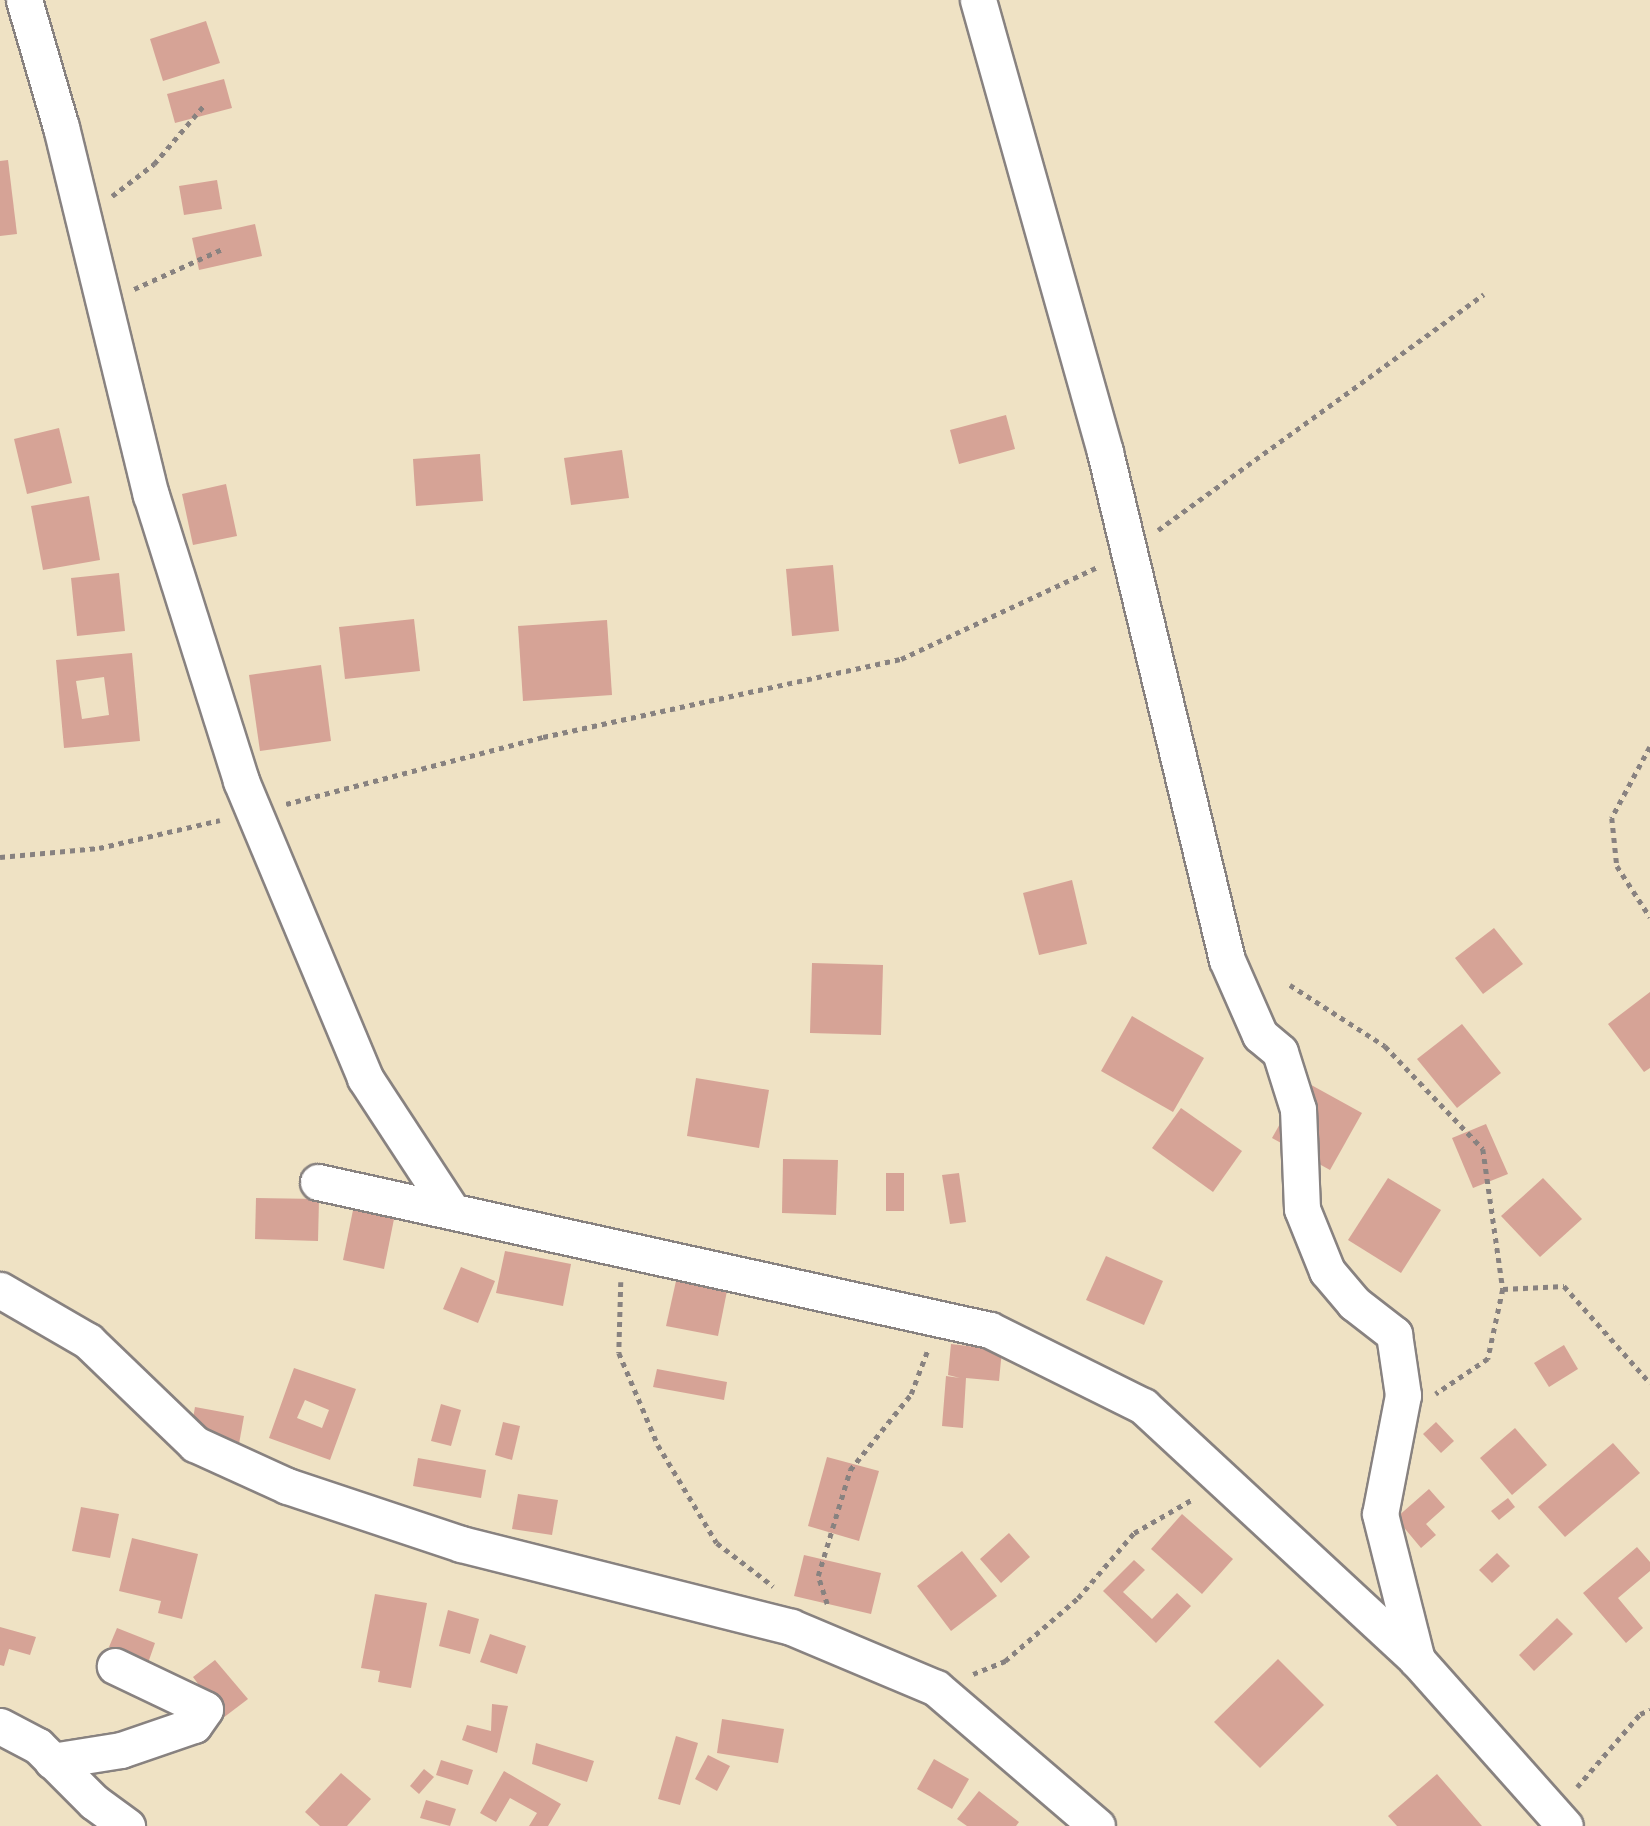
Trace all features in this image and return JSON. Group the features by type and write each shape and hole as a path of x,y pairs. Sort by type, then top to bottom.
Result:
{"street":[{"path":"24,0 84,218 151,495 254,812 365,1078 452,1212"},
{"path":"978,0 1129,551 1227,960 1261,1035 1280,1052 1298,1109 1302,1209 1327,1272 1354,1303 1394,1334 1403,1395 1380,1514 1417,1660"},
{"path":"318,1182 990,1330 1143,1406 1417,1660 1559,1819"},
{"path":"0,1290 88,1342 195,1444 286,1486 461,1544 790,1627 936,1688 1097,1826"},
{"path":"52,1761 121,1750 170,1734 194,1725 205,1709 115,1667"},
{"path":"0,1726 38,1746 94,1802 127,1826"}],"path":[{"path":"84,218 154,164 205,104"},
{"path":"104,302 222,249"},
{"path":"0,857 99,848 254,812 543,737 901,659 1129,551 1484,294"},
{"path":"1650,747 1612,818 1617,866 1650,918"},
{"path":"1290,985 1385,1046 1483,1149 1503,1289 1488,1359 1429,1400"},
{"path":"622,1249 619,1353 658,1445 718,1543 783,1593"},
{"path":"1503,1289 1564,1286 1650,1384"},
{"path":"831,1617 818,1576 850,1470 911,1394 939,1319"},
{"path":"936,1688 1005,1661 1078,1598 1134,1533 1225,1483"},
{"path":"1559,1819 1640,1714 1650,1710"}],"building":[{"path":"206,21 220,63 163,81 150,39"},
{"path":"224,79 232,108 175,123 167,94"},
{"path":"8,160 17,234 0,236 0,161"},
{"path":"217,180 222,209 184,215 179,186"},
{"path":"255,224 262,256 199,270 192,238"},
{"path":"1006,415 1015,449 959,464 950,430"},
{"path":"59,428 72,483 27,494 14,439"},
{"path":"622,450 629,498 571,505 564,458"},
{"path":"480,454 483,501 416,506 413,459"},
{"path":"226,484 237,536 193,545 182,494"},
{"path":"89,496 100,560 43,570 31,506"},
{"path":"833,565 839,631 792,636 786,569"},
{"path":"119,573 125,631 77,636 71,578"},
{"path":"414,619 420,671 345,679 339,627"},
{"path":"607,620 612,695 523,701 518,626"},
{"path":"132,653 140,741 64,748 56,660","holes":["104,677 109,715 82,719 76,681"]},
{"path":"321,665 331,741 260,751 249,675"},
{"path":"1072,880 1087,944 1039,955 1023,893"},
{"path":"1494,928 1523,964 1483,994 1455,958"},
{"path":"812,963 883,965 881,1035 810,1033"},
{"path":"1650,992 1650,1068 1644,1072 1608,1024"},
{"path":"1132,1016 1204,1058 1173,1112 1101,1071"},
{"path":"1462,1024 1501,1073 1457,1108 1417,1059"},
{"path":"696,1078 769,1090 759,1148 687,1136"},
{"path":"1304,1081 1362,1113 1330,1170 1272,1138"},
{"path":"1181,1108 1242,1151 1213,1192 1152,1148"},
{"path":"1486,1124 1508,1174 1473,1188 1452,1138"},
{"path":"783,1159 838,1160 836,1215 782,1213"},
{"path":"886,1173 904,1173 904,1211 886,1211"},
{"path":"959,1173 966,1222 950,1224 942,1175"},
{"path":"1388,1178 1441,1210 1401,1273 1348,1240"},
{"path":"1543,1178 1582,1219 1540,1257 1501,1216"},
{"path":"256,1198 319,1199 318,1241 255,1239"},
{"path":"353,1210 394,1219 384,1269 343,1260"},
{"path":"505,1251 571,1264 563,1306 496,1293"},
{"path":"1106,1256 1163,1281 1144,1325 1086,1300"},
{"path":"461,1267 495,1281 478,1323 443,1309"},
{"path":"676,1281 727,1291 718,1336 666,1326"},
{"path":"951,1344 1002,1350 999,1381 966,1378 963,1428 942,1426 946,1376 960,1378 948,1375"},
{"path":"1564,1345 1578,1369 1549,1387 1534,1363"},
{"path":"294,1368 356,1389 330,1460 269,1438","holes":["305,1400 329,1410 322,1428 297,1418"]},
{"path":"657,1369 727,1382 724,1400 653,1387"},
{"path":"441,1404 461,1410 451,1446 431,1441"},
{"path":"195,1407 244,1416 237,1455 188,1447"},
{"path":"503,1422 520,1426 512,1460 495,1455"},
{"path":"1436,1422 1454,1441 1441,1453 1423,1434"},
{"path":"1515,1428 1547,1465 1512,1495 1480,1458"},
{"path":"1613,1443 1640,1473 1565,1537 1538,1507"},
{"path":"827,1457 879,1471 859,1541 808,1526"},
{"path":"418,1458 486,1470 481,1498 413,1486"},
{"path":"1429,1489 1445,1507 1426,1524 1436,1535 1421,1548 1396,1518"},
{"path":"518,1494 558,1500 552,1535 512,1529"},
{"path":"1508,1498 1515,1507 1499,1520 1491,1511"},
{"path":"81,1507 119,1514 110,1558 72,1551"},
{"path":"1182,1514 1233,1559 1202,1594 1151,1549"},
{"path":"1009,1533 1030,1557 1001,1583 980,1559"},
{"path":"132,1538 198,1554 182,1619 158,1613 161,1601 119,1591"},
{"path":"1637,1547 1650,1562 1650,1571 1618,1598 1643,1628 1626,1643 1583,1593"},
{"path":"962,1551 997,1596 951,1631 917,1586"},
{"path":"1497,1553 1510,1566 1492,1583 1479,1570"},
{"path":"804,1555 881,1573 871,1614 794,1596"},
{"path":"1134,1560 1145,1570 1123,1592 1152,1619 1177,1593 1191,1606 1156,1643 1103,1591"},
{"path":"375,1594 427,1603 411,1688 378,1682 380,1671 361,1668"},
{"path":"448,1610 479,1619 470,1654 439,1646"},
{"path":"1557,1618 1573,1634 1534,1671 1519,1655"},
{"path":"0,1627 36,1637 30,1655 9,1649 4,1666 0,1665"},
{"path":"117,1628 155,1643 148,1663 109,1647"},
{"path":"490,1634 526,1646 517,1674 480,1662"},
{"path":"1278,1659 1324,1705 1260,1768 1214,1722"},
{"path":"215,1660 248,1699 223,1718 193,1677"},
{"path":"492,1704 508,1706 497,1753 462,1740 467,1725 491,1731"},
{"path":"722,1719 784,1729 778,1763 717,1753"},
{"path":"676,1736 698,1743 680,1805 658,1799"},
{"path":"536,1743 594,1761 587,1782 532,1764"},
{"path":"708,1755 730,1766 717,1791 695,1779"},
{"path":"934,1759 969,1779 952,1809 917,1789"},
{"path":"441,1760 473,1770 468,1785 436,1775"},
{"path":"424,1769 434,1777 419,1794 410,1786"},
{"path":"504,1771 561,1804 548,1826 529,1826 537,1813 510,1798 496,1822 480,1813"},
{"path":"341,1773 371,1799 347,1826 320,1826 305,1812"},
{"path":"1437,1774 1482,1826 1397,1826 1388,1816"},
{"path":"979,1791 1019,1822 1016,1826 967,1826 957,1819"},
{"path":"426,1800 456,1809 450,1826 420,1818"}]}
